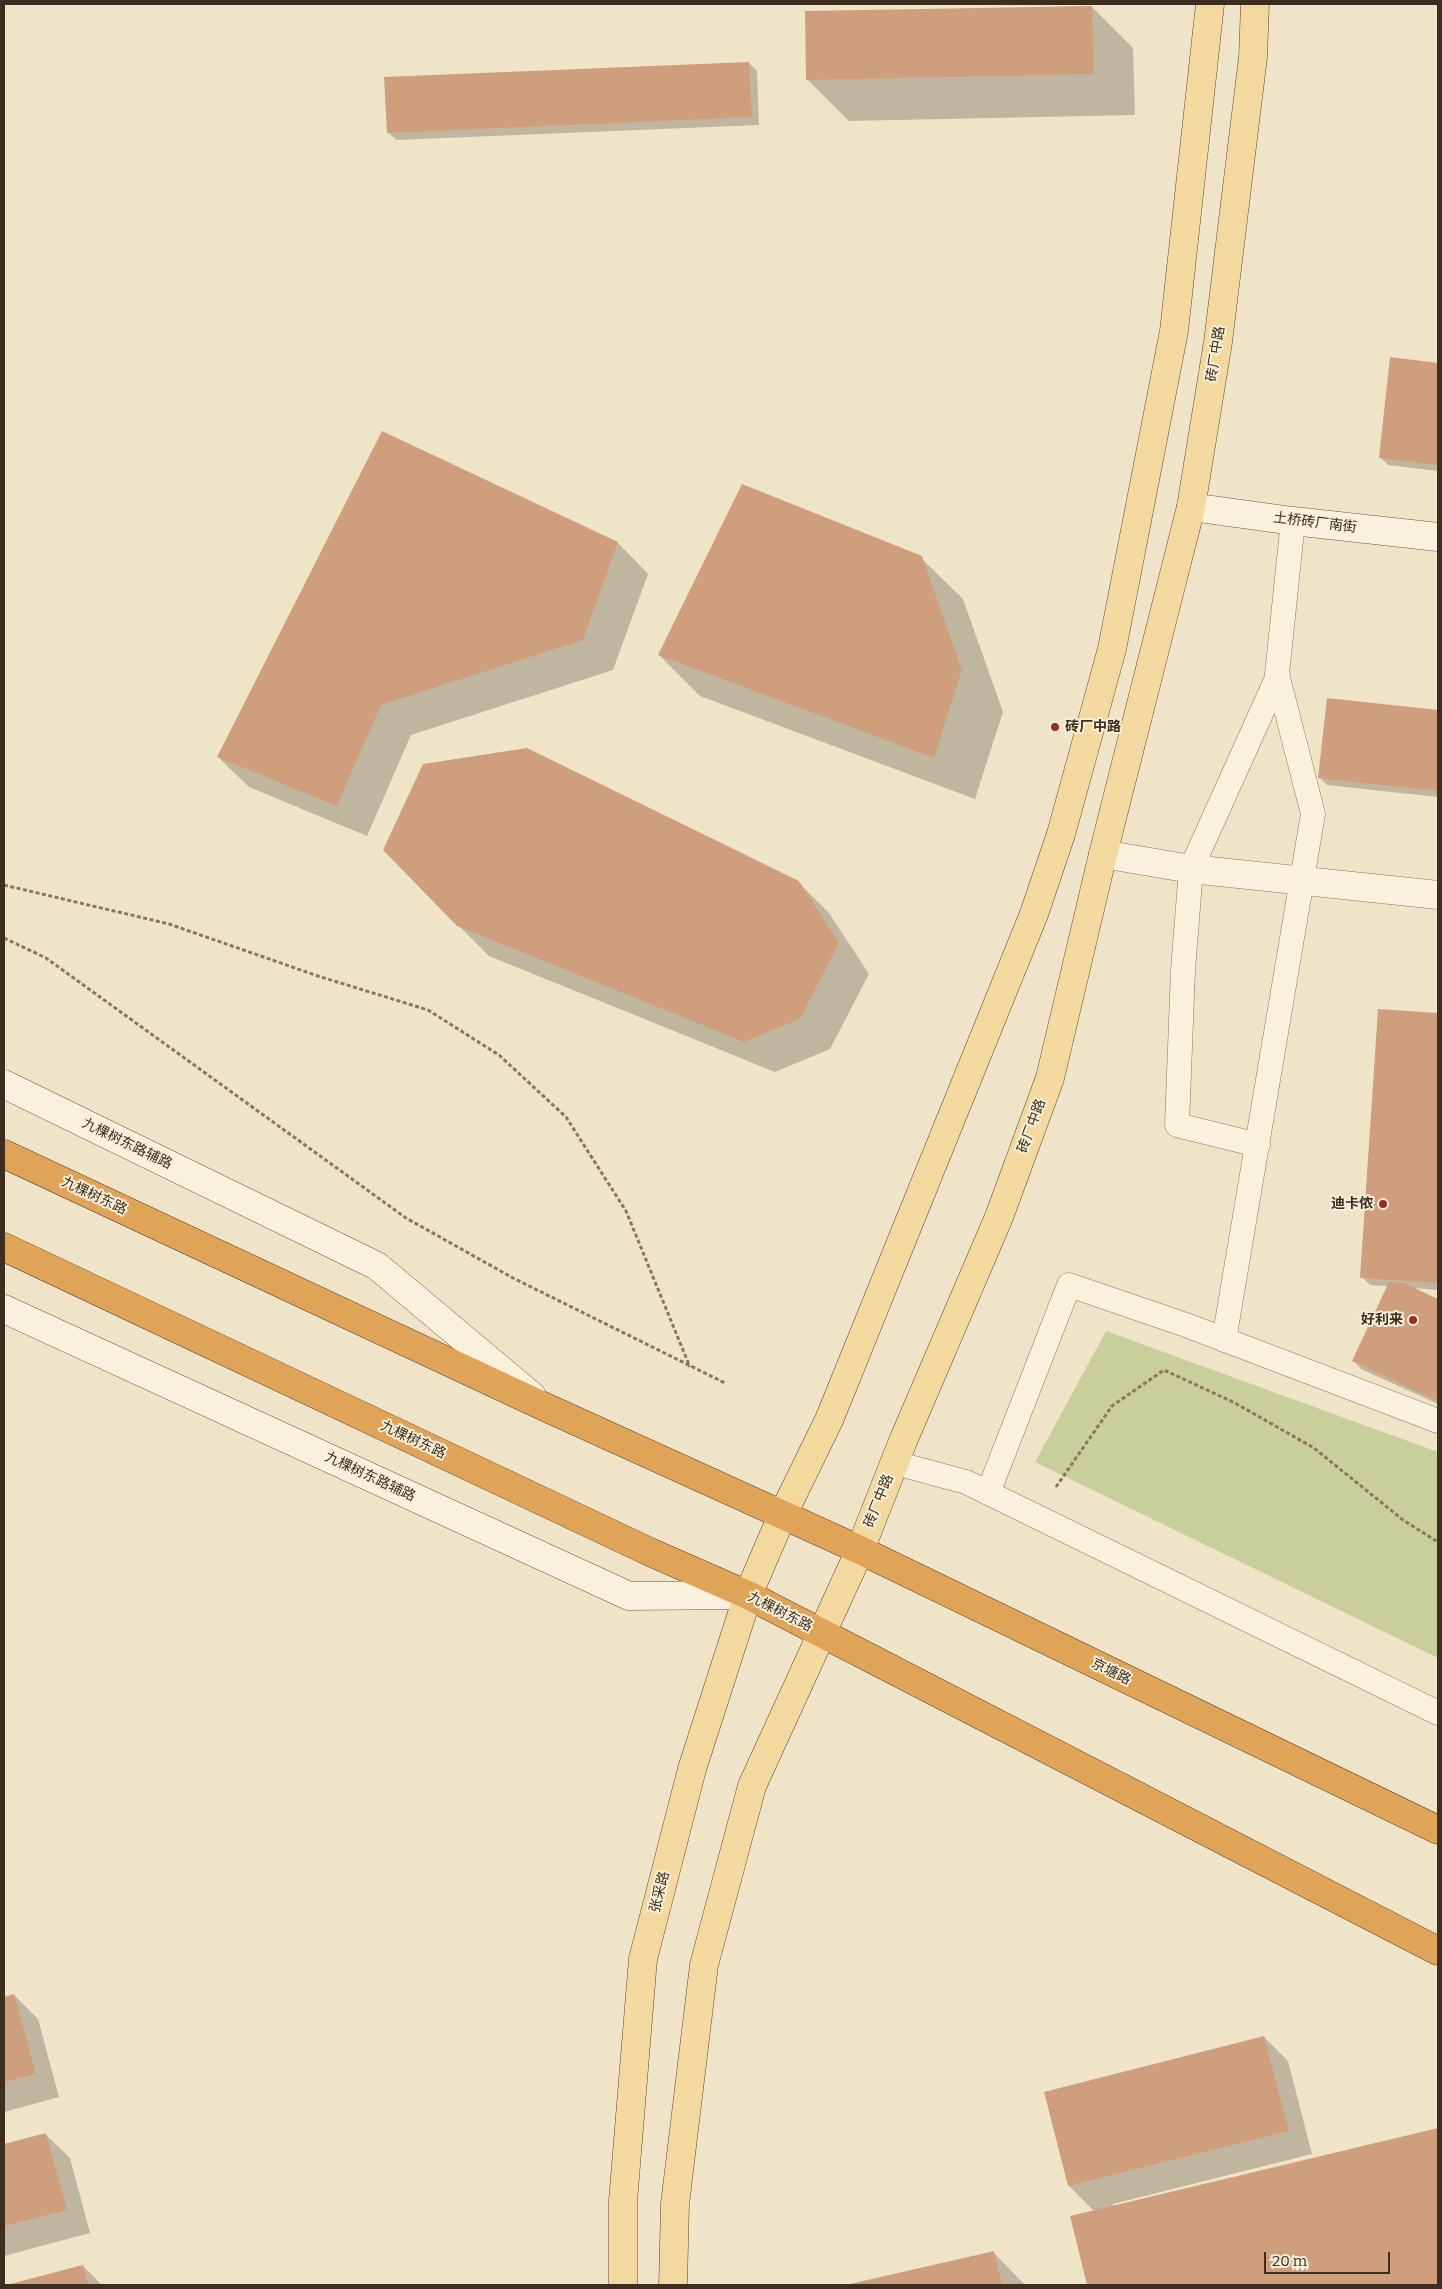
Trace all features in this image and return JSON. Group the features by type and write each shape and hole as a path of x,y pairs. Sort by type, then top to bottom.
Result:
{"highway":[{"name":"九棵树东路","path":"4,1154 782,1516"},
{"name":"九棵树东路","path":"4,1247 650,1552 748,1595 822,1633"},
{"name":"京塘路","path":"782,1516 860,1550 1438,1830"},
{"path":"822,1633 1438,1951"}],"main road":[{"path":"782,1516 829,1420 1034,914 1061,834 1112,649 1167,376 1174,331 1210,4"},
{"name":"砖厂中路","path":"860,1550 895,1462 999,1217 1050,1078 1103,854 1191,507 1220,332 1253,57 1255,4"},
{"name":"张采路","path":"624,2285 623,2201 643,1959 692,1769 748,1595 782,1516"},
{"path":"673,2285 675,2204 704,1965 752,1786 860,1550"}],"street":[{"name":"土桥砖厂南街","path":"1191,507 1293,521 1438,537"},
{"path":"1103,854 1191,869 1438,894"},
{"name":"九棵树东路辅路","path":"4,1084 377,1266 545,1407"},
{"name":"九棵树东路辅路","path":"4,1308 629,1596 748,1595"}],"lane":[{"path":"1258,1145 1177,1125 1183,970 1191,869 1278,676 1293,521"},
{"path":"1224,1340 1313,814 1278,676"},
{"path":"988,1493 1069,1285 1224,1340 1438,1421"},
{"path":"895,1462 966,1482 1438,1713"}],"path":[{"path":"4,885 169,924 318,976 428,1010 499,1055 566,1118 626,1211 690,1367"},
{"path":"4,938 46,958 406,1218 513,1278 690,1367 725,1382"},
{"path":"1056,1487 1112,1406 1164,1370 1235,1403 1314,1448 1403,1520 1438,1542"}],"green space":[{"path":"1106,1331 1438,1452 1438,1658 1035,1462"}],"building":[{"path":"1092,6 1094,74 806,80 805,11"},
{"path":"749,62 752,117 387,133 384,77"},
{"path":"1390,357 1438,363 1438,465 1379,458"},
{"path":"382,431 618,542 583,640 381,705 337,806 217,757"},
{"path":"742,484 922,556 962,670 934,758 658,655"},
{"path":"1327,698 1438,710 1438,791 1318,778"},
{"path":"527,748 799,881 839,943 800,1019 744,1042 457,926 383,850 423,764"},
{"path":"1378,1009 1438,1013 1438,1283 1360,1278"},
{"path":"1389,1282 1404,1283 1438,1299 1438,1401 1352,1361"},
{"path":"14,1994 36,2074 4,2082 4,1997"},
{"path":"1264,2036 1289,2131 1068,2186 1044,2092"},
{"path":"1438,2128 1438,2285 1087,2285 1070,2216"},
{"path":"46,2133 67,2210 4,2226 4,2144"},
{"path":"994,2251 1002,2285 850,2285 850,2284"},
{"path":"83,2265 88,2285 6,2285"}],"place":[{"name":"砖厂中路","path":"1055,727"},
{"name":"迪卡侬","path":"1383,1204"},
{"name":"好利来","path":"1413,1320"}]}
